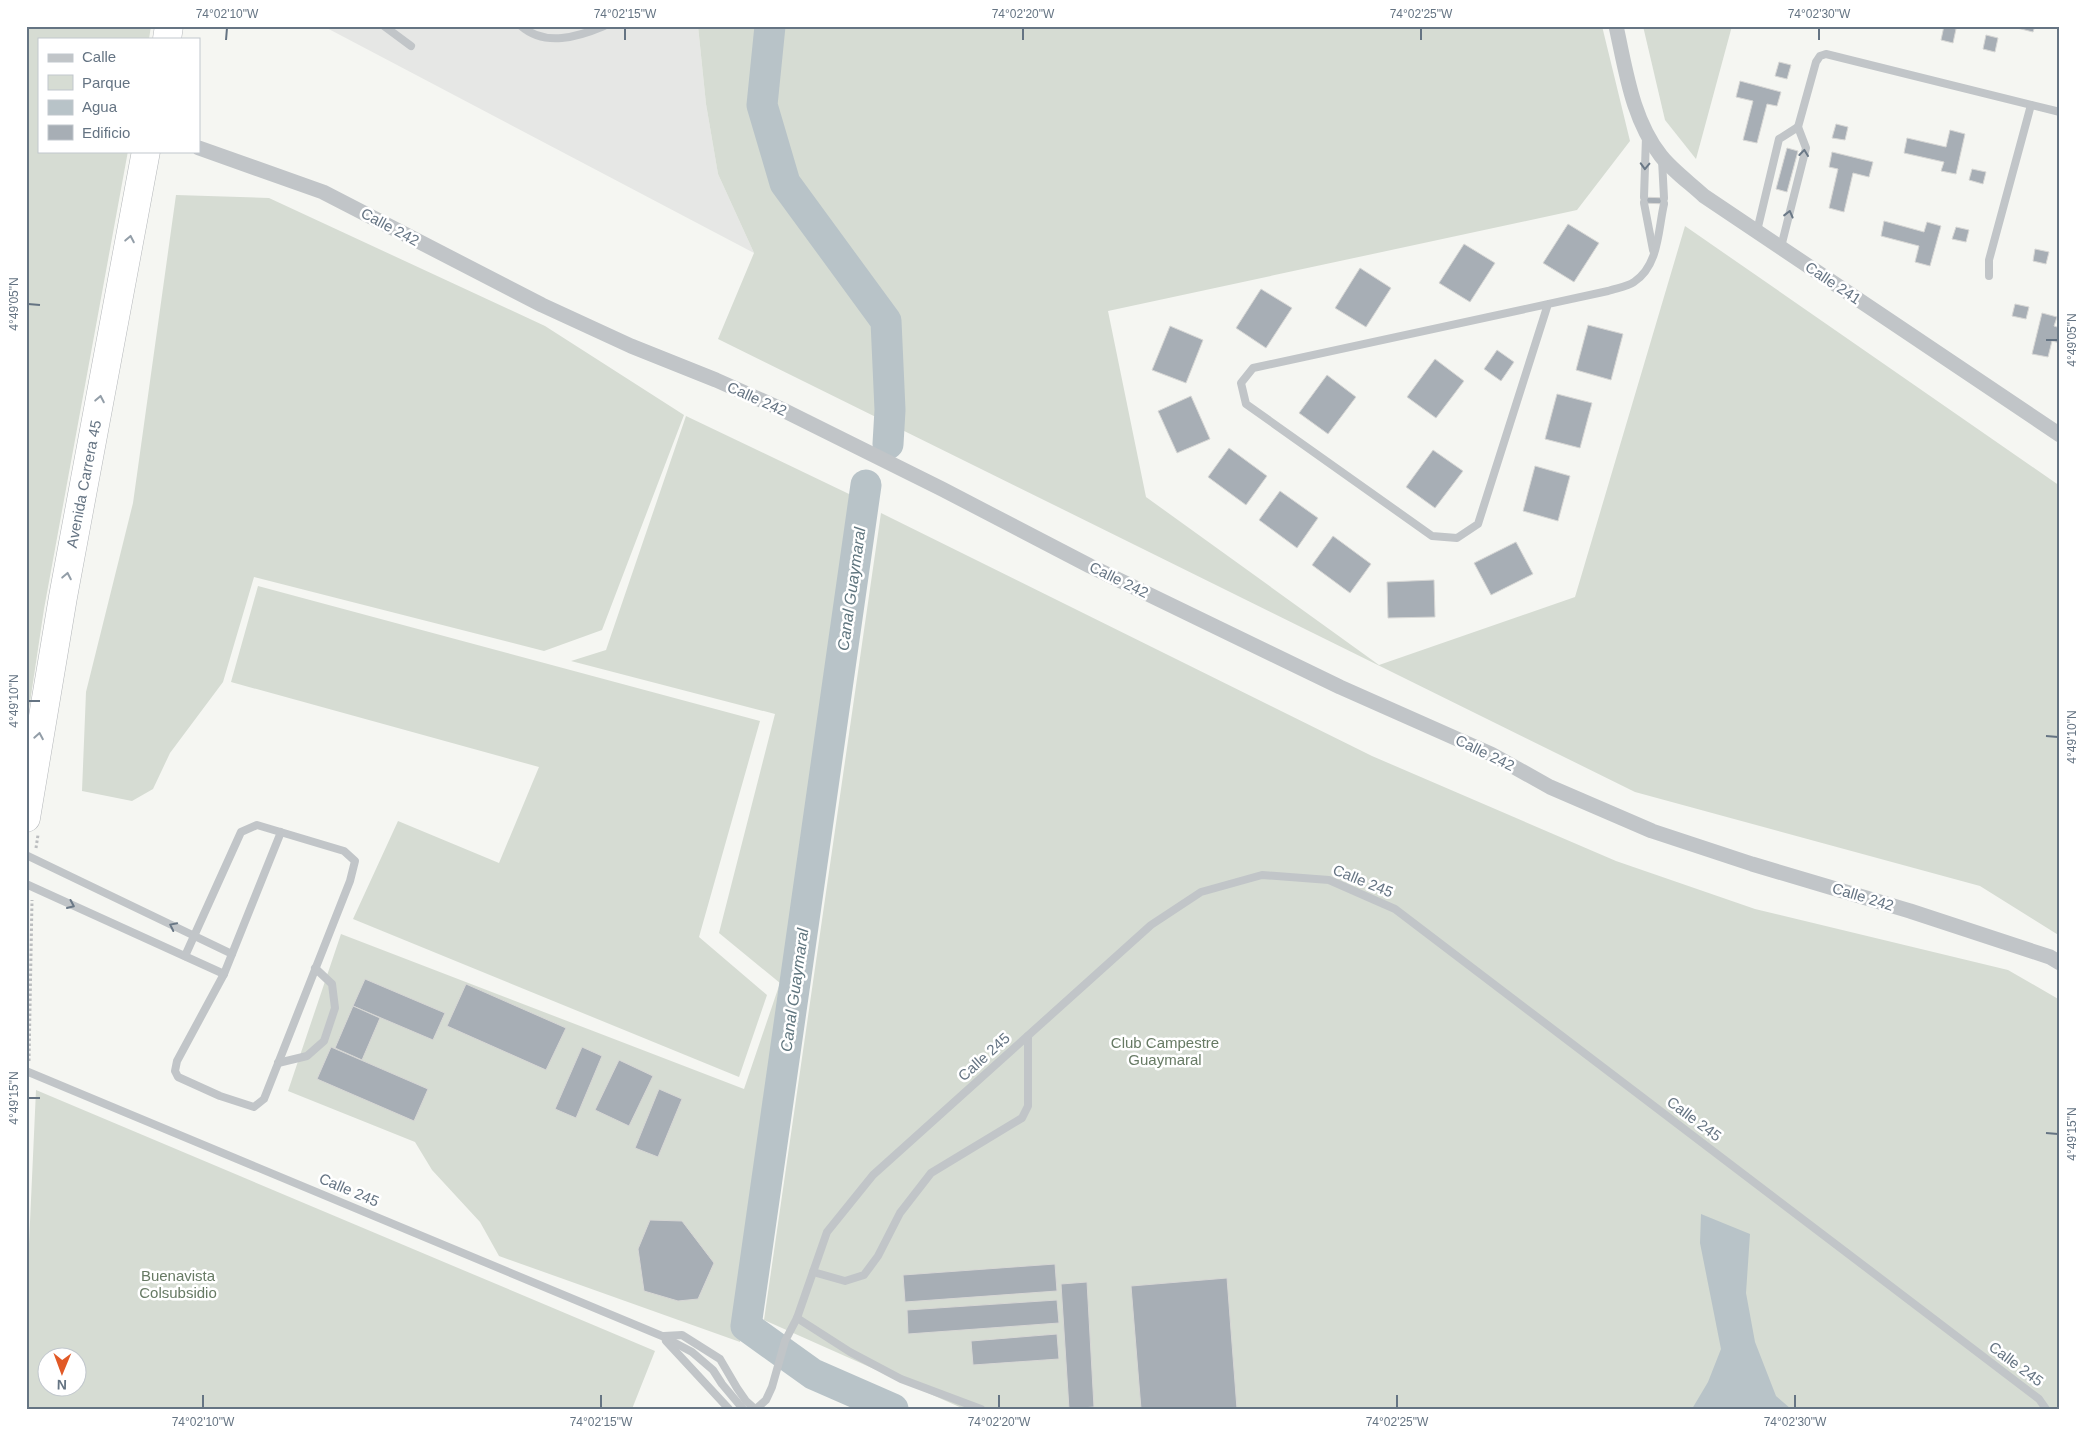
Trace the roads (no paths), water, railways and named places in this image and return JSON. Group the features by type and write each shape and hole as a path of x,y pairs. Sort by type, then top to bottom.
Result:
{"highway":[{"name":"Avenida Carrera 45","path":"26,818 63,597 146,152"}],"street":[{"name":"Calle 241","path":"1616,26 1634,105 1646,135 1662,158 1704,196 2060,435"},
{"name":"Calle 242","path":"200,148 323,192 542,305 631,346 780,408 1090,566 1340,686 1491,754 1550,787 1652,831 1910,911 2050,957 2060,963"}],"lane":[{"path":"384,26 411,46"},
{"path":"521,26 542,37 562,39 582,35 604,26"},
{"path":"1781,247 1806,148 1798,127 1816,62 1820,56 1826,54 2060,112"},
{"path":"1989,276 1989,260 2031,105"},
{"path":"1757,232 1779,139 1798,127"},
{"path":"1646,135 1644,200 1654,254"},
{"path":"1548,304 1478,524 1457,538 1432,536 1246,404 1241,383 1252,368 1548,304 1633,283 1648,271 1654,254 1664,201 1662,158"},
{"path":"185,956 241,832 257,825 281,832 344,851 355,860 350,881 264,1099 254,1107 220,1096 178,1078 175,1070 177,1061 224,974 281,832"},
{"path":"26,855 232,954"},
{"name":"Calle 245","path":"662,1336 682,1335 720,1359 741,1394 755,1409 766,1400 778,1369 785,1341 797,1318 827,1232 873,1175 1150,925 1201,892 1262,875 1329,880 1395,909 2039,1399 2046,1409"},
{"path":"26,884 224,974"},
{"path":"278,1063 307,1056 324,1040 335,1008 332,984 315,968"},
{"path":"813,1272 845,1281 864,1275 878,1256 900,1213 931,1173 1022,1118 1028,1106 1028,1036"},
{"name":"Calle 245","path":"26,1071 662,1336 692,1352 713,1370 743,1409"},
{"path":"797,1318 850,1352 901,1379 981,1409"},
{"name":"Calle 245","path":"662,1336 729,1409"}],"water":[{"path":"1701,1214 1750,1234 1746,1293 1755,1342 1776,1396 1791,1409 1692,1409 1708,1382 1721,1349 1700,1243"}],"waterway":[{"name":"Canal Guaymaral","path":"770,26 762,105 785,183 886,321 890,410 888,444"},
{"name":"Canal Guaymaral","path":"866,485 746,1326 813,1374 893,1409"}],"park label":[{"name":"Club Campestre Guaymaral","path":"1165,1052"},
{"name":"Buenavista Colsubsidio","path":"178,1284"}]}
